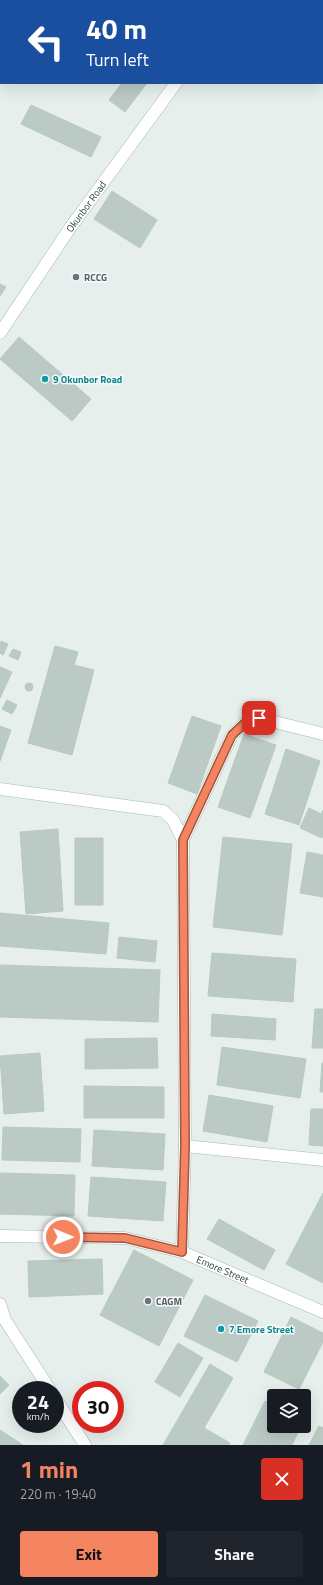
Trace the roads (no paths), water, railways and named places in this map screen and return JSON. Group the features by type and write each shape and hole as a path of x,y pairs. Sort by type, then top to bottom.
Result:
{"street":[{"name":"Okunbor Road","path":"0,333 70,228 175,84"},
{"path":"182,1252 185,1146 183,840 232,735 245,723 259,718 323,734"},
{"path":"0,789 163,811 173,820 183,840"},
{"path":"185,1146 323,1160"},
{"name":"Emore Street","path":"0,1236 125,1238 182,1252 323,1312"},
{"path":"0,1304 5,1320 44,1381"},
{"path":"64,1412 85,1445"}],"place":[{"name":"RCCG","path":"76,277"},
{"name":"9 Okunbor Road","path":"45,379"},
{"name":"CAGM","path":"148,1301"},
{"name":"7 Emore Street","path":"221,1329"}]}
